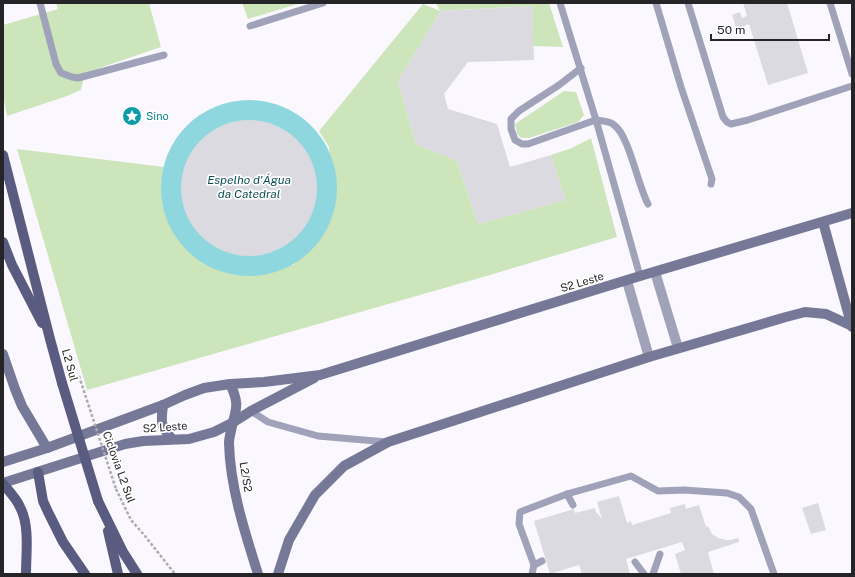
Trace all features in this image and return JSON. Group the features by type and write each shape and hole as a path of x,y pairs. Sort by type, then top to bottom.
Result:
{"main road":[{"name":"L2 Sul","path":"3,155 62,383 98,501 123,552 137,574"},
{"name":"S2 Leste","path":"3,484 125,444 143,441 189,439 214,432 251,411 320,376 640,276 852,213"},
{"path":"823,222 852,327"},
{"path":"3,242 12,265 50,339"},
{"path":"278,574 289,540 315,495 344,466 388,442 649,357 786,316 805,312 826,314 852,327"},
{"path":"3,354 22,406 46,448"},
{"name":"S2 Leste","path":"3,462 46,448 163,405 204,388 230,384 320,376"},
{"name":"L2/S2","path":"230,384 236,400 236,412 232,423 229,442 233,479 244,530 258,574"},
{"path":"163,405 161,419 162,425 164,430 172,439"},
{"path":"38,472 43,501 48,512 63,542 85,574"},
{"path":"3,484 20,507 24,518 26,528 26,574"},
{"path":"103,511 118,574"}],"street":[{"path":"655,272 678,348"},
{"path":"627,281 649,357"}],"lane":[{"path":"40,3 56,64 61,74 72,78 78,78 164,55"},
{"path":"250,26 323,3"},
{"path":"560,3 581,68 640,276"},
{"path":"656,3 681,87 712,179 711,184"},
{"path":"688,3 723,117 727,122 731,124 748,120 852,86"},
{"path":"830,3 852,74"},
{"path":"581,68 559,85 519,111 511,119 510,128 515,140 522,144 528,144 596,120 611,123 619,129 626,144 648,204"},
{"path":"251,411 268,422 318,436 388,442"},
{"path":"532,574 534,565 519,524 520,512 568,494 631,476 658,491 684,490 727,493 739,497 751,509 774,574"},
{"path":"568,494 573,505"},
{"path":"653,574 660,554"},
{"path":"534,565 542,561"},
{"path":"635,562 644,574"}],"path":[{"name":"Ciclovia L2 Sul","path":"79,376 116,489 131,520 175,574"}],"green space":[{"path":"56,3 149,3 161,47 85,73 81,90 7,116 3,94 3,25 58,9"},
{"path":"242,3 301,3 248,19"},
{"path":"436,3 549,3 563,47 533,46 532,6 441,11 398,81 416,144 457,161 478,224 565,200 551,155 572,148 591,138 617,237 490,275 87,390 17,149 164,167 161,184 293,265 315,242 334,211 329,147 319,131 423,4 440,11"},
{"path":"564,91 576,92 584,115 578,122 529,138 521,138 517,134 515,124"}],"water":[{"name":"Espelho d'Água da Catedral","path":"240,100 258,100 275,104 290,110 305,120 317,132 327,147 333,162 337,179 337,197 333,214 327,229 317,244 305,256 290,266 275,272 258,276 240,276 223,272 208,266 193,256 181,244 171,229 165,214 161,197 161,179 165,162 171,147 181,132 193,120 208,110 223,104"}],"building":[{"path":"743,3 787,3 808,73 768,85 749,24 744,26 746,31 738,34 732,15 740,12 742,18 747,16"},
{"path":"532,6 534,60 468,62 444,94 448,109 497,124 510,167 551,155 565,200 478,224 457,161 416,144 398,81 441,11"},
{"name":"Espelho d'Água da Catedral","path":"242,120 256,120 275,125 287,131 302,145 312,162 316,175 316,201 312,214 306,226 292,241 287,245 269,253 256,256 242,256 223,251 211,245 196,231 192,226 184,208 181,195 181,181 186,162 192,150 206,135 211,131 229,123"},
{"path":"619,496 627,523 631,521 632,525 671,513 670,508 685,504 686,509 699,505 706,527 708,526 712,534 718,538 726,540 738,538 739,542 708,552 714,574 681,574 675,554 685,550 682,542 626,559 630,574 582,574 579,565 550,574 534,521 574,509 575,513 595,508 596,512 602,519 597,502"},
{"path":"818,503 826,530 811,534 802,508"}],"place":[{"name":"Sino","path":"132,116"}]}
